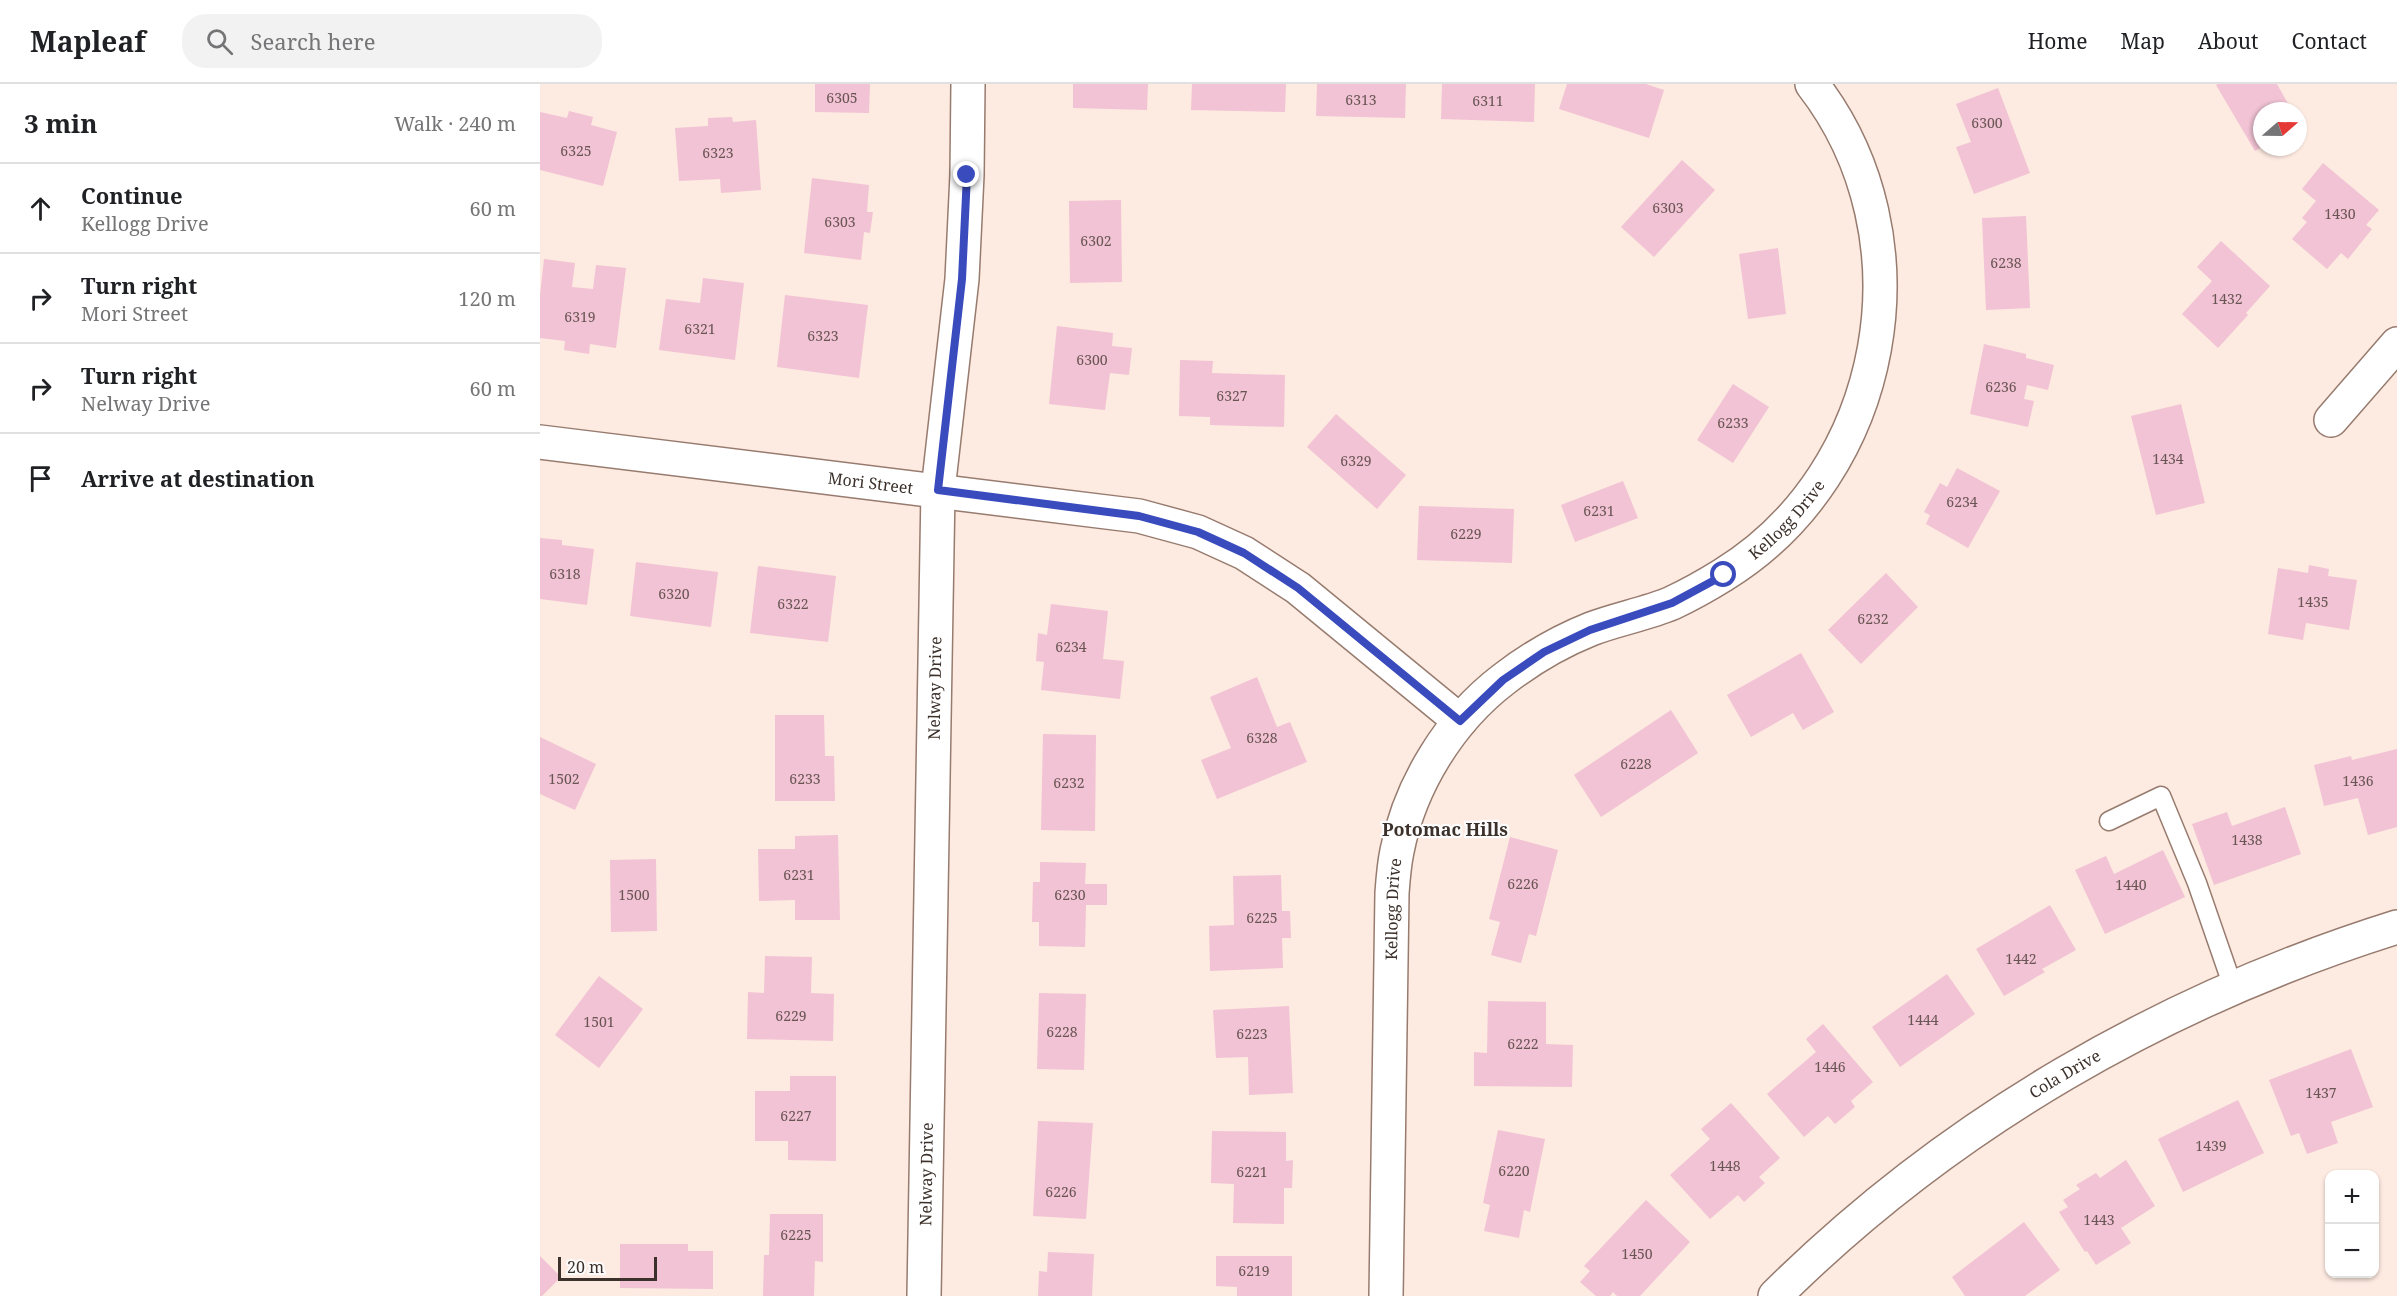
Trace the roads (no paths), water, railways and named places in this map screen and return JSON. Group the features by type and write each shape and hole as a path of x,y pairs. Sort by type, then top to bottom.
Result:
{"street":[{"name":"Nelway Drive","path":"924,1296 938,490 962,279 968,84"},
{"name":"Kellogg Drive","path":"1386,1296 1392,905 1397,851 1411,804 1432,761 1460,721 1503,680 1544,652 1590,630 1672,603 1724,575 1767,542 1804,504 1832,463 1856,416 1873,364 1880,314 1881,266 1874,214 1859,167 1838,122 1812,84"},
{"path":"2331,420 2397,344"},
{"name":"Mori Street","path":"540,442 1139,516 1198,532 1244,553 1298,588 1460,721"},
{"name":"Cola Drive","path":"1775,1296 1857,1220 1954,1145 2050,1082 2138,1032 2233,987 2333,947 2397,927"}],"lane":[{"path":"2109,821 2161,796 2197,883 2233,987"}],"district":[{"name":"Potomac Hills","path":"1445,830"}]}
